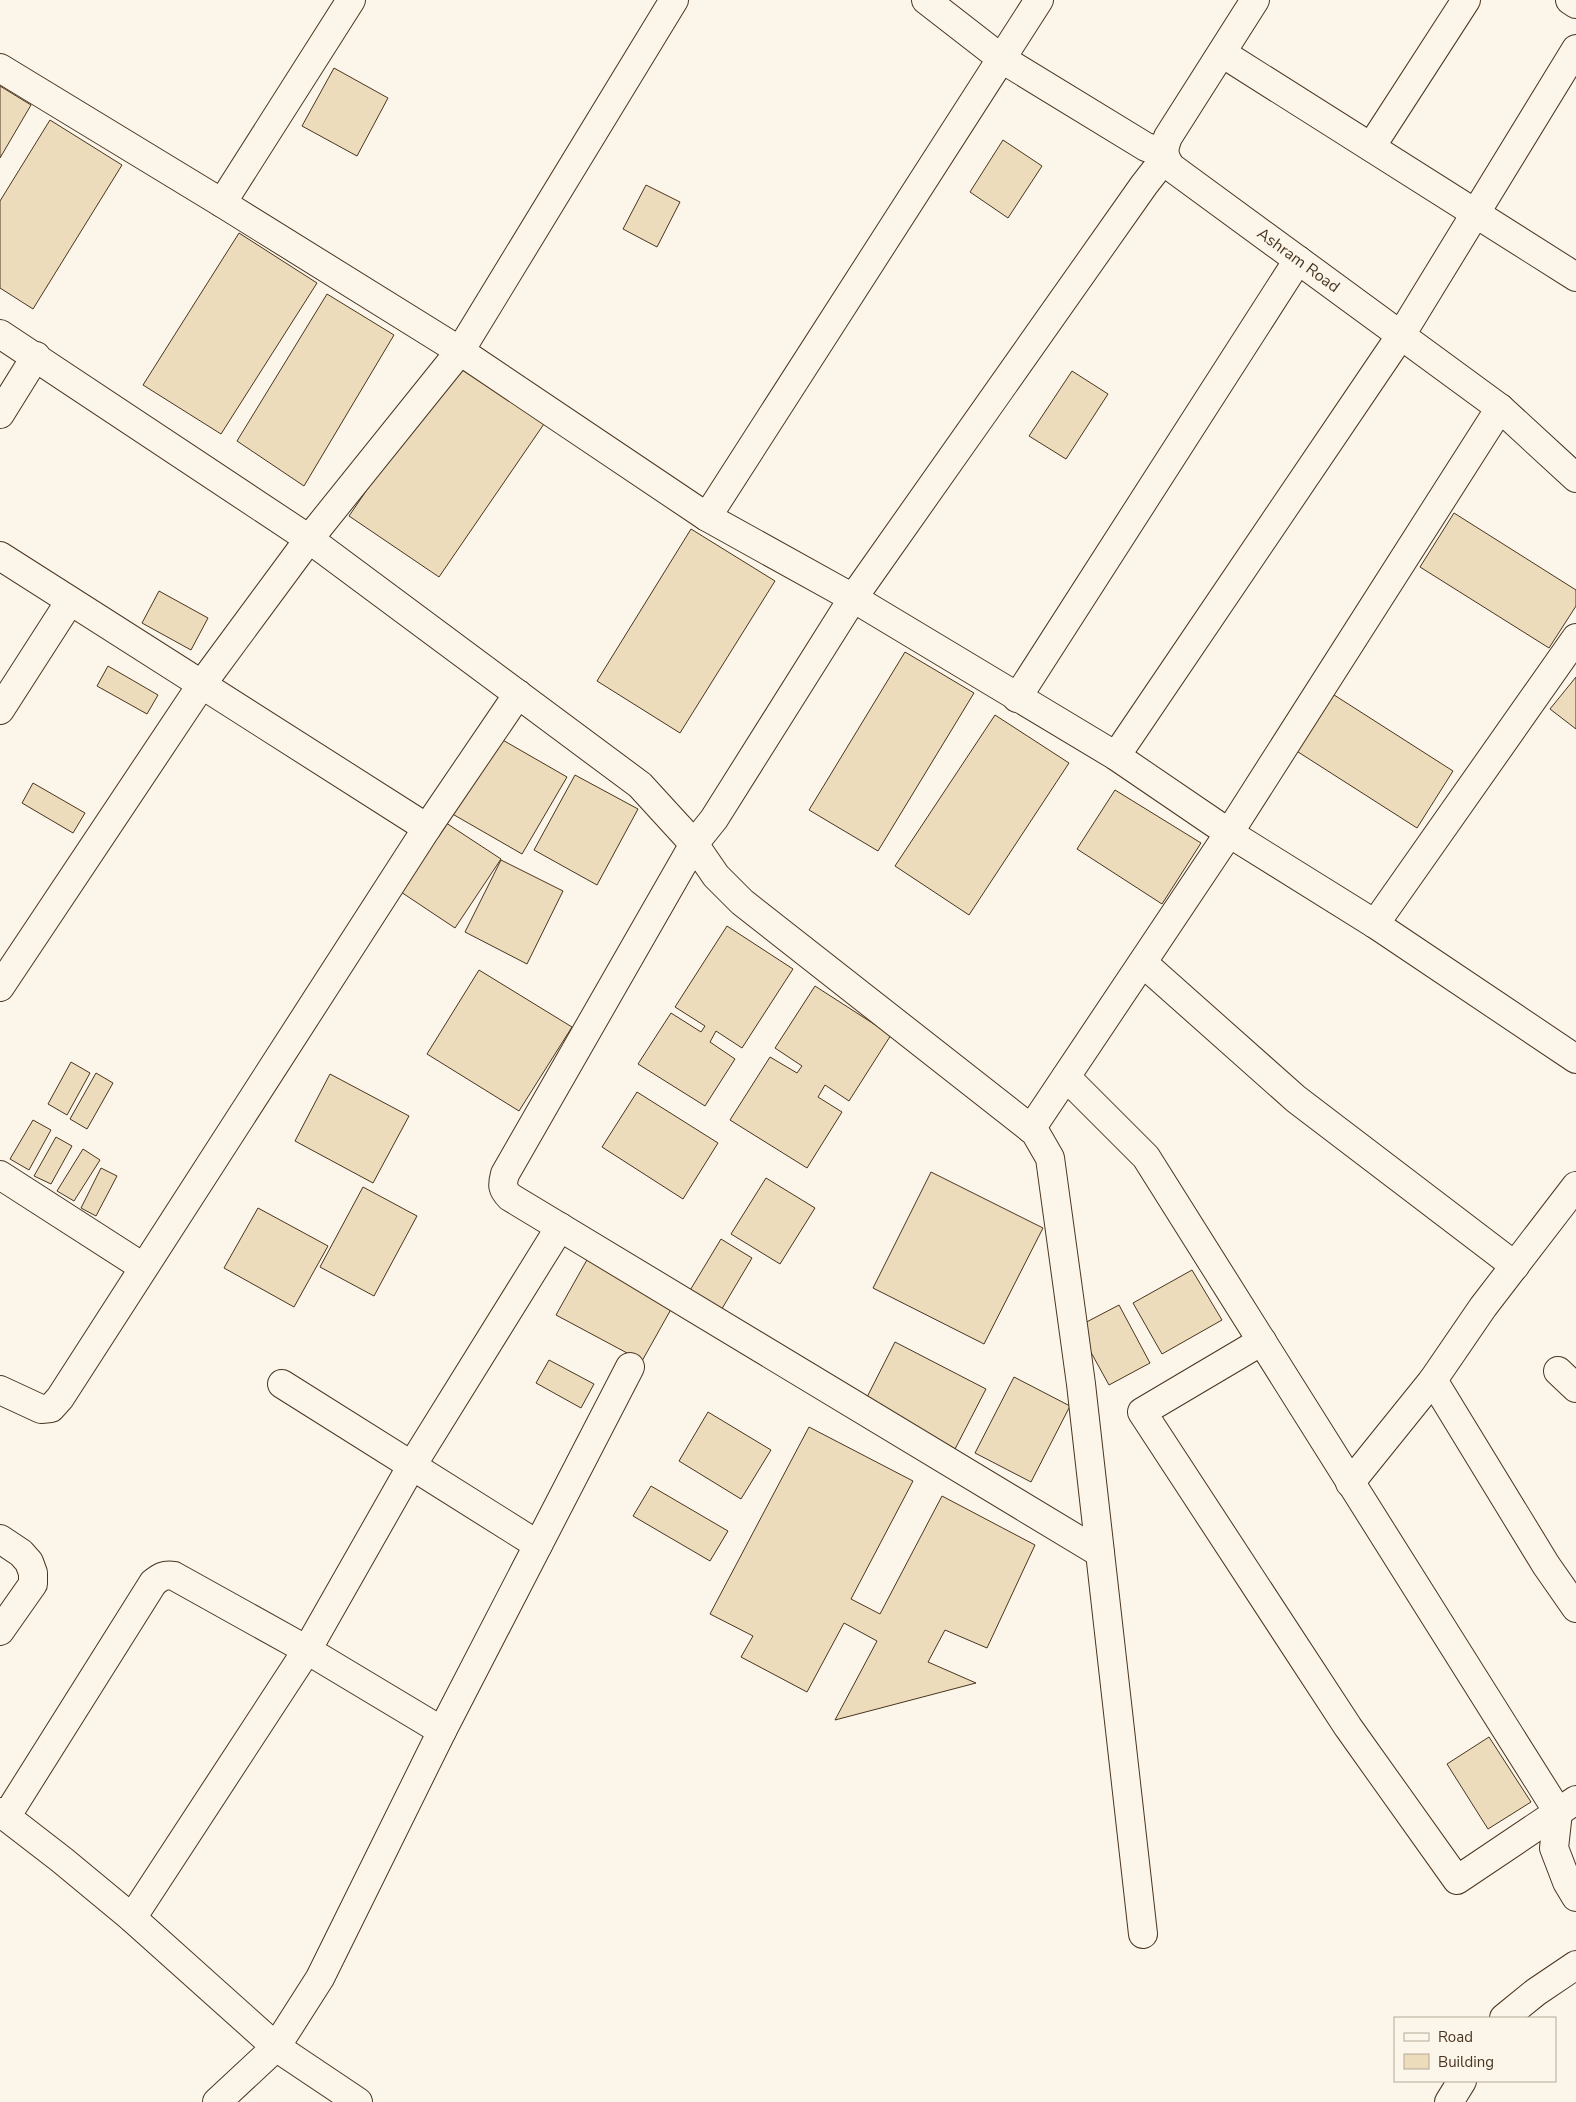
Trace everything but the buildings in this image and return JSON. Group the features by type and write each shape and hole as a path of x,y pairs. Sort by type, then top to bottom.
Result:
{"street":[{"path":"222,203 351,0"},
{"path":"0,986 202,684 309,539 460,350 674,0"},
{"path":"926,0 1002,59 1146,147 1164,155"},
{"path":"707,517 1040,0"},
{"path":"1100,1553 510,1198 504,1192 502,1185 505,1174 694,844 714,819 853,598 1164,155 1168,138 1255,0"},
{"path":"1370,148 1466,0"},
{"path":"1570,0 1576,4"},
{"path":"1116,756 1401,335 1576,49"},
{"path":"1222,53 1576,277"},
{"path":"0,68 460,350 707,517 853,598 1116,756 1229,832 1375,924 1576,1059"},
{"name":"Ashram Road","path":"1164,155 1171,167 1500,408 1576,478"},
{"path":"1017,698 1298,260"},
{"path":"0,334 36,356 309,539 640,785 694,844 716,876 742,902 1031,1129 1050,1158 1081,1384 1143,1934"},
{"path":"0,414 36,356"},
{"path":"1031,1129 1229,832 1500,408"},
{"path":"0,556 426,828"},
{"path":"0,710 70,601"},
{"path":"1375,924 1576,638"},
{"path":"0,1390 41,1409 51,1408 60,1398 426,828 518,694"},
{"path":"1143,963 1296,1099 1515,1266"},
{"path":"1066,1077 1146,1157 1350,1483 1567,1806"},
{"path":"0,1175 143,1267"},
{"path":"1350,1483 1433,1380 1483,1307 1576,1186"},
{"path":"132,1918 307,1650 411,1467 560,1227"},
{"path":"1262,1341 1142,1412 1348,1727 1457,1880 1567,1806"},
{"path":"217,2102 276,2047 320,1978 442,1731 630,1367"},
{"path":"1433,1380 1546,1565 1576,1608"},
{"path":"282,1384 411,1467 538,1545"},
{"path":"0,1539 21,1553 29,1562 33,1573 33,1584 0,1631"},
{"path":"358,2102 276,2047 132,1918 3,1814 153,1583 161,1576 174,1576 307,1650 442,1731"},
{"path":"1567,1806 1554,1848 1567,1882 1576,1897"},
{"path":"1505,2017 1536,1992 1576,1965"},
{"path":"1449,2102 1461,2082"}]}
